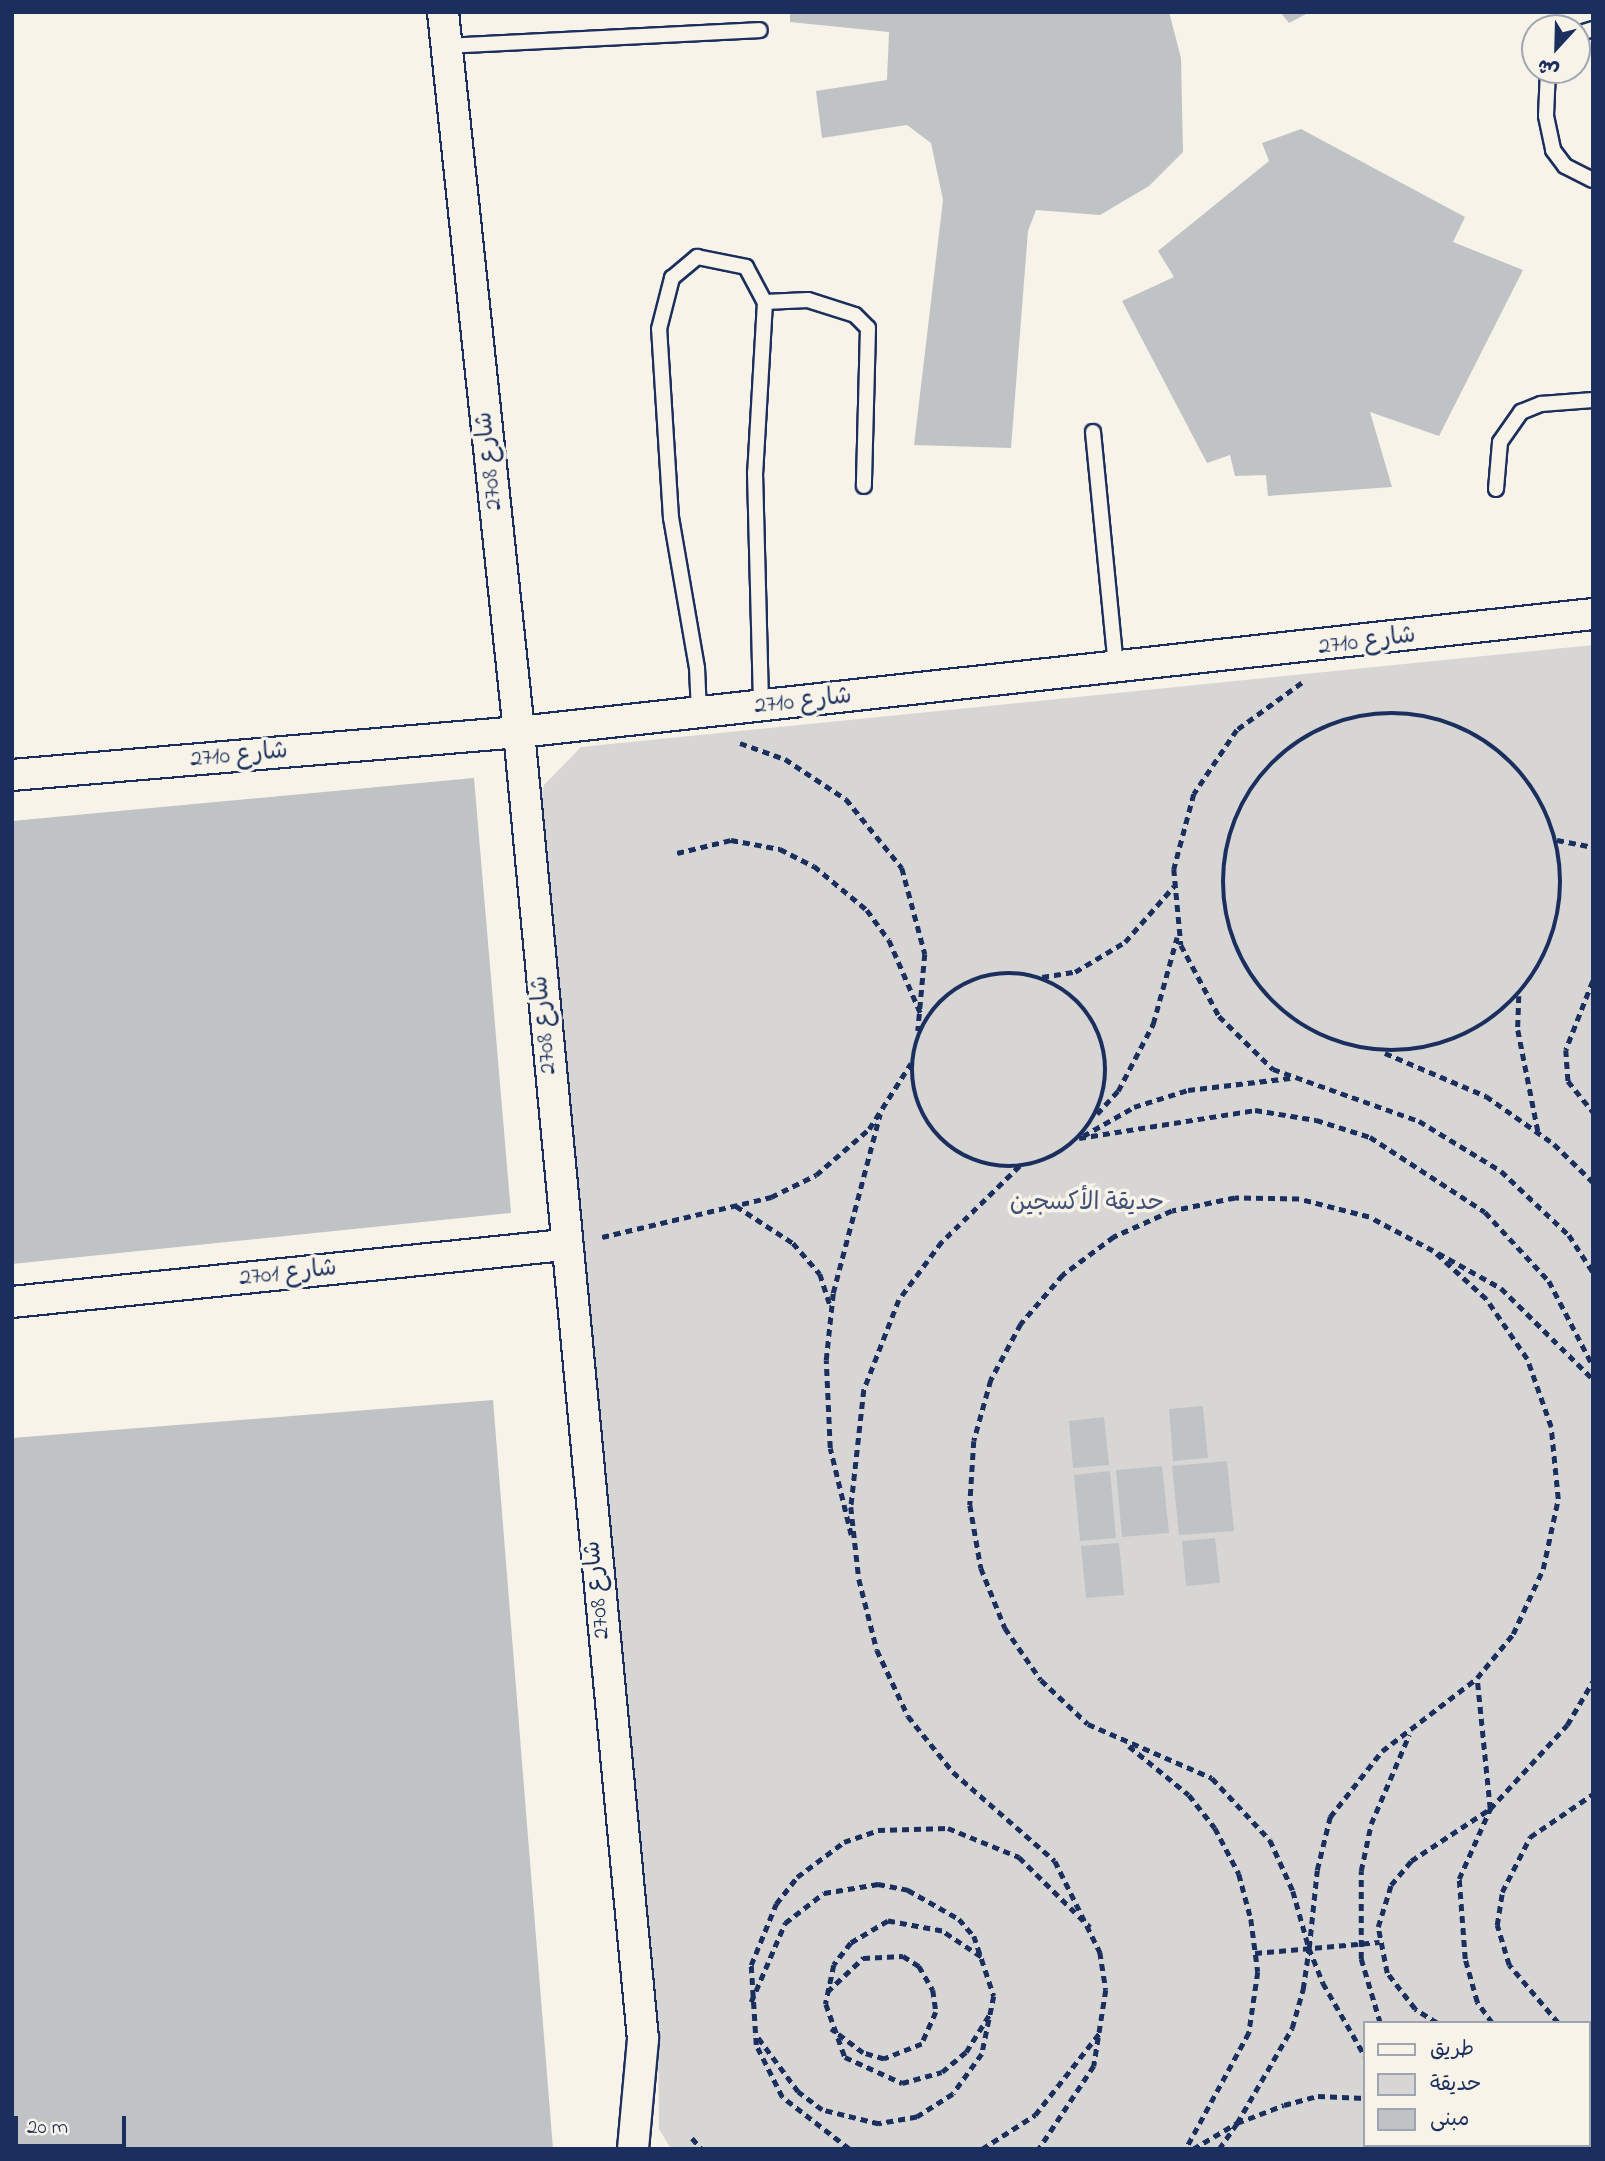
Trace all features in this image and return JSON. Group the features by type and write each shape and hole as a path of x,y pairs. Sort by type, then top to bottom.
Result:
{"street":[{"name":"شارع 2708","path":"443,12 519,732 564,1245 643,2039 633,2149"},
{"name":"شارع 2710","path":"12,775 519,732 1116,670 1593,614"},
{"name":"شارع 2701","path":"12,1302 564,1245"}],"lane":[{"path":"447,46 760,30"},
{"path":"1547,84 1546,116 1553,150 1564,166 1593,180"},
{"path":"699,713 697,668 671,518 659,330 672,278 697,257 746,267 765,302 755,473 761,706"},
{"path":"765,302 808,300 855,315 868,328 864,486"},
{"path":"1496,489 1500,442 1521,412 1541,404 1593,400"},
{"path":"1093,432 1116,670"}],"path":[{"path":"1311,679 1266,704 1212,760 1181,830 1174,886 1179,932 1219,1016 1241,1042 1290,1078 1419,1121 1501,1171 1569,1235 1593,1272"},
{"path":"1381,1051 1432,1047 1479,1028 1519,996 1543,962 1557,923 1563,881 1557,840 1537,794 1506,756 1464,729 1416,714 1366,714 1319,728 1278,755 1246,794 1227,839 1221,888 1231,937 1254,981 1289,1016 1333,1041 1381,1051 1486,1096 1538,1131 1593,1182"},
{"path":"733,740 785,759 846,799 902,868 921,922 921,1015 918,1033 911,1062 880,1115 832,1309 831,1448 877,1650 908,1716 953,1772 1055,1861 1091,1927 1106,1990 1103,2028 1094,2066 1046,2149"},
{"path":"677,853 731,840 780,849 814,866 867,911 889,940 921,1015"},
{"path":"1557,840 1593,847"},
{"path":"918,1033 957,987 985,976 1040,978 1075,972 1125,942 1174,886"},
{"path":"1079,1138 1118,1091 1153,1024 1179,932"},
{"path":"1040,978 1085,1009 1099,1034 1106,1070 1096,1115"},
{"path":"1593,981 1566,1050 1568,1082 1593,1112"},
{"path":"1519,996 1518,1030 1538,1131"},
{"path":"911,1062 914,1093 946,1144 971,1160 1020,1166 1057,1155 1079,1138 1134,1107 1188,1090 1290,1078"},
{"path":"1079,1138 1255,1110 1316,1119 1370,1138 1485,1212 1549,1281 1593,1366"},
{"path":"564,1245 771,1197 816,1175 880,1115"},
{"path":"855,1546 852,1465 864,1390 899,1300 942,1242 1020,1166"},
{"path":"1186,2149 1249,2034 1255,1953 1239,1874 1216,1828 1189,1795 1125,1743 1088,1724 1041,1680 1004,1628 981,1568 970,1505 974,1441 991,1380 1021,1324 1063,1275 1114,1237 1172,1211 1235,1198 1299,1199 1370,1217 1501,1287 1593,1379"},
{"path":"735,1206 793,1243 820,1274 832,1309"},
{"path":"1219,2149 1292,2028 1309,1948 1330,1817 1360,1773 1477,1678 1513,1634 1543,1569 1558,1499 1551,1427 1527,1359 1507,1329 1486,1299 1433,1251"},
{"path":"1477,1678 1490,1809 1459,1879 1465,1959 1477,2002 1491,2021"},
{"path":"1435,2021 1396,1987 1380,1942 1381,1908 1391,1885 1411,1861 1490,1809 1567,1725 1593,1681"},
{"path":"1379,2021 1360,1944 1361,1871 1371,1824 1409,1734"},
{"path":"1125,1743 1167,1754 1212,1778 1246,1810 1270,1840 1293,1891 1309,1948 1364,2054"},
{"path":"1556,2021 1509,1965 1497,1925 1502,1892 1530,1838 1593,1794"},
{"path":"849,2149 782,2097 764,2069 755,2034 751,2002 751,1965 776,1904 819,1858 878,1830 927,1825 997,1843 1019,1857 1091,1927"},
{"path":"751,2002 785,1923 824,1894 856,1885 908,1890 935,1903 974,1936 982,1958 993,2008 982,2054 953,2094 916,2117 879,2124 822,2110 798,2092 755,2034"},
{"path":"982,1958 942,1931 888,1921 851,1943 834,1965 827,1992 831,2028 845,2057 867,2072 919,2082 966,2052 993,2008"},
{"path":"1255,1953 1380,1942"},
{"path":"827,1992 863,1958 903,1955 919,1966 933,1990 936,2012 922,2044 884,2059 863,2053 831,2028"},
{"path":"982,2149 1035,2115 1103,2028"},
{"path":"1193,2149 1237,2123 1318,2096 1364,2098"},
{"path":"1039,2149 1052,2137"},
{"path":"691,2138 702,2149"}],"green space":[{"name":"حديقة الأكسجين","path":"1593,645 1593,2149 671,2149 659,2129 658,2024 538,813 544,785 581,747"}],"building":[{"path":"790,12 1169,12 1181,58 1183,152 1149,186 1100,215 1036,210 1028,231 1011,448 914,445 943,200 931,143 907,125 822,138 816,91 887,80 889,32 790,22"},
{"path":"1280,12 1310,12 1289,23"},
{"path":"1301,129 1465,217 1453,242 1523,270 1439,436 1370,412 1392,487 1268,496 1266,475 1235,476 1230,455 1207,463 1122,301 1174,277 1158,251 1269,161 1262,143"},
{"path":"474,778 511,1213 12,1264 12,821"},
{"path":"493,1400 553,2149 12,2149 12,1438"},
{"path":"1203,1406 1208,1458 1173,1461 1169,1409"},
{"path":"1104,1417 1109,1465 1073,1468 1069,1421"},
{"path":"1227,1461 1234,1531 1179,1535 1172,1466"},
{"path":"1162,1466 1169,1533 1122,1537 1116,1470"},
{"path":"1110,1471 1116,1538 1080,1541 1074,1475"},
{"path":"1215,1538 1220,1583 1186,1586 1182,1541"},
{"path":"1119,1543 1124,1595 1086,1598 1081,1546"}]}
